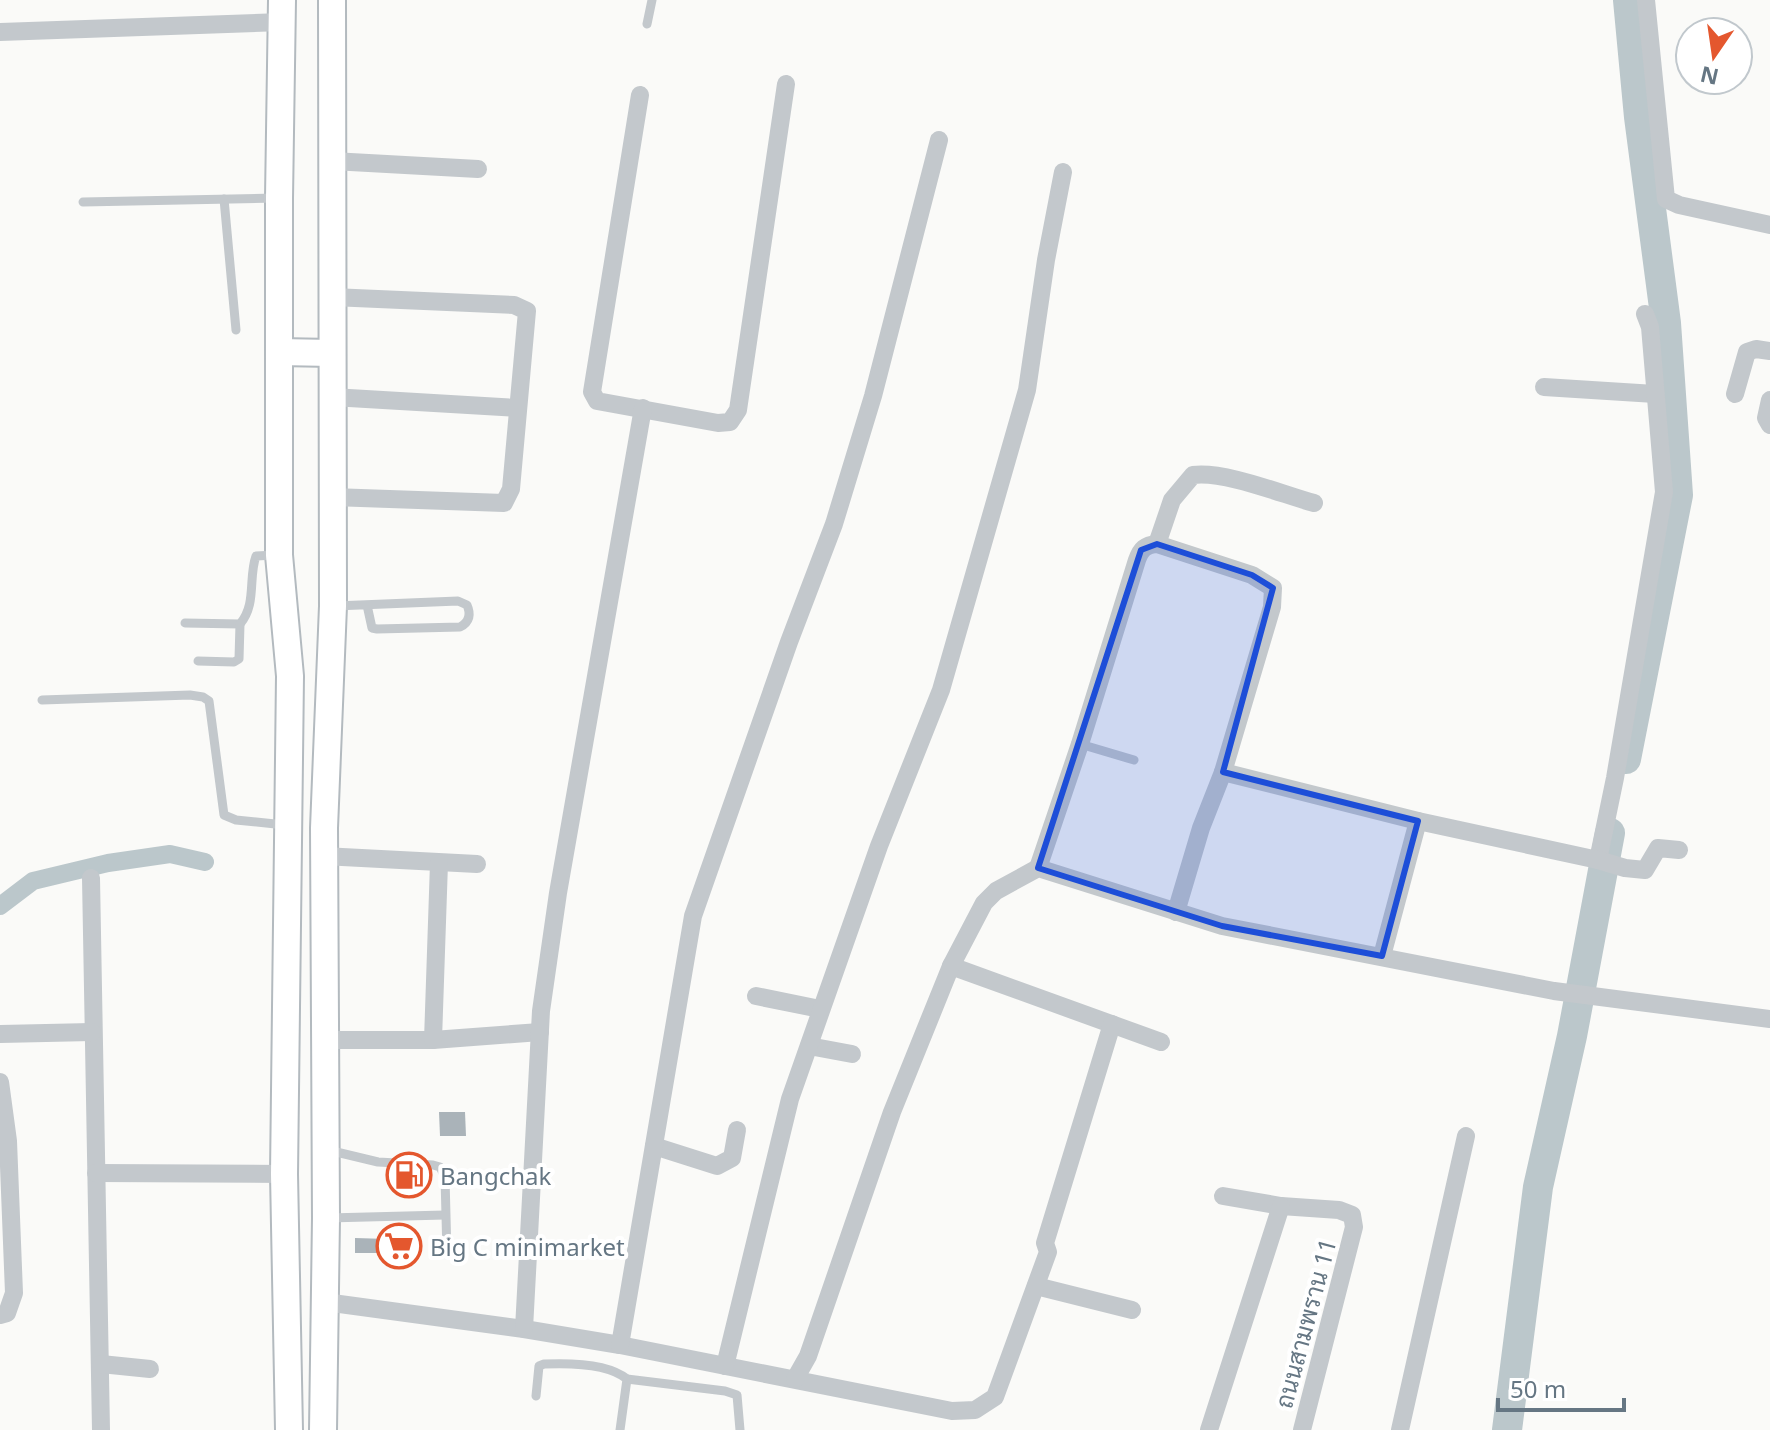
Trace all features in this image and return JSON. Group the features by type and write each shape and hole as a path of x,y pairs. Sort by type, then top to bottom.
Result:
{"street":[{"path":"323,1430 326,1218 323,856 333,606 332,0"},
{"path":"1646,0 1666,199 1679,205 1770,225"},
{"path":"0,32 282,11 279,555 290,676 284,1174 289,1430"},
{"path":"640,95 592,392 597,401 718,423 730,422 738,410 786,84"},
{"path":"620,1345 693,916 834,524 873,396 939,140"},
{"path":"332,161 478,169"},
{"path":"725,1366 790,1099 879,846 941,690 1027,390 1046,260 1063,172"},
{"path":"332,297 514,305 527,311 511,489 504,503 332,497"},
{"path":"1600,861 1664,492 1650,327 1645,314"},
{"path":"1735,394 1747,352 1756,349 1770,351"},
{"path":"279,352 332,353"},
{"path":"1544,387 1655,394"},
{"path":"332,397 518,408"},
{"path":"1770,400 1766,418 1770,425"},
{"path":"524,1329 540,1032 558,893 643,408"},
{"path":"1157,544 1172,500 1193,475 1207,473 1314,503"},
{"path":"795,1379 808,1356 892,1112 951,966 984,903 996,891 1038,868 1141,550 1157,544 1252,575 1273,588 1272,607 1223,772 1201,828 1176,912"},
{"path":"1223,772 1418,821 1640,871 1648,868 1658,848 1679,850"},
{"path":"1382,956 1418,821"},
{"path":"323,856 477,864"},
{"path":"433,1040 439,863"},
{"path":"1038,868 1222,926 1554,991 1770,1019"},
{"path":"91,878 101,1430"},
{"path":"951,966 1161,1042"},
{"path":"756,996 820,1009"},
{"path":"325,1302 524,1329 952,1411 975,1410 995,1397 1036,1286 1048,1252 1045,1243 1112,1024"},
{"path":"0,1034 92,1032"},
{"path":"325,1040 433,1040 540,1032"},
{"path":"809,1046 852,1054"},
{"path":"0,1082 8,1141 14,1293 7,1313 0,1315"},
{"path":"654,1146 717,1166 732,1158 737,1130"},
{"path":"1400,1430 1466,1136"},
{"path":"96,1173 284,1174"},
{"name":"ถนนสามพราน 11","path":"1223,1196 1281,1206 1339,1210 1352,1215 1354,1227 1302,1430"},
{"path":"1209,1430 1281,1206"},
{"path":"1036,1286 1132,1310"},
{"path":"101,1364 150,1369"}],"lane":[{"path":"647,24 652,0"},
{"path":"83,202 279,198"},
{"path":"224,199 236,330"},
{"path":"198,661 234,662 239,659 240,624 251,602 256,556 279,555"},
{"path":"333,606 458,601 467,605 470,615 460,627 377,629 372,628 369,622 367,605"},
{"path":"185,623 240,624"},
{"path":"42,700 203,697 209,701 212,716 224,815 236,820 289,826"},
{"path":"1080,744 1134,760"},
{"path":"325,1149 378,1162 440,1167 445,1177 447,1255"},
{"path":"326,1218 445,1215"},
{"path":"536,1396 539,1366 603,1369 627,1379 737,1395 740,1430"},
{"path":"620,1430 627,1379"}],"highlighted area":[{"path":"1157,544 1252,575 1273,588 1223,772 1418,821 1382,956 1222,926 1038,868 1141,550"}],"building":[{"path":"439,1112 465,1112 466,1136 440,1136"},
{"path":"355,1238 421,1240 421,1253 355,1253"}],"waterway":[{"path":"1626,759 1678,495 1666,323 1639,117 1628,0"},
{"path":"1507,1430 1538,1187 1572,1036 1610,833"},
{"path":"0,906 33,881 108,863 170,854 205,862"}],"place":[{"name":"Bangchak","path":"409,1175"},
{"name":"Big C minimarket","path":"399,1246"}]}
